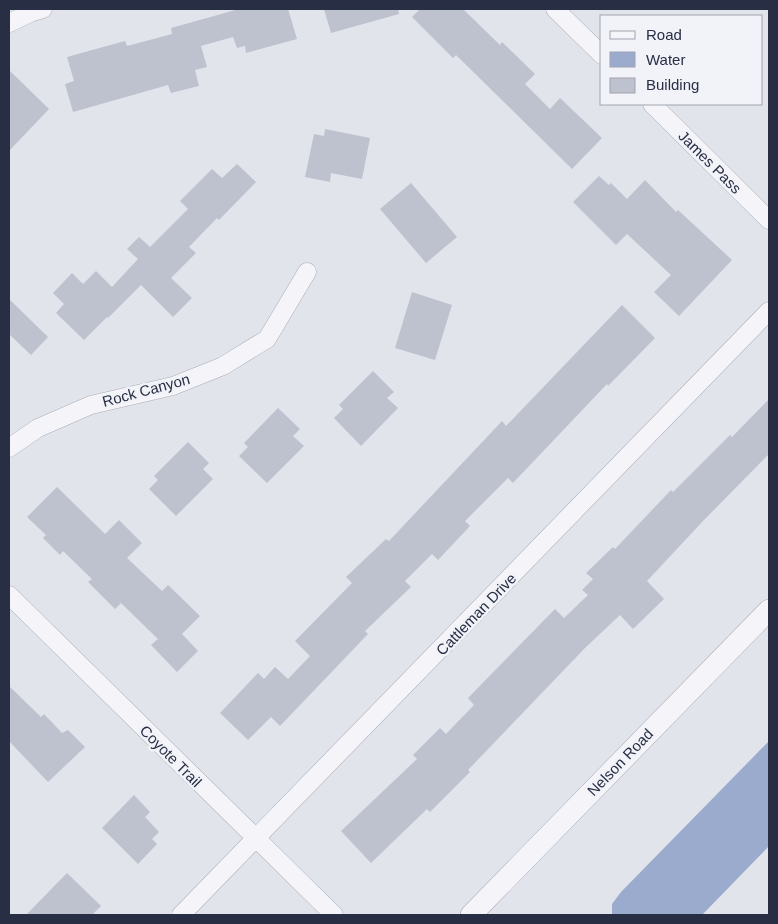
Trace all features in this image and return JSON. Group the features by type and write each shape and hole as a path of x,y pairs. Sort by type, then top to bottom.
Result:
{"street":[{"path":"9,23 30,12 43,9"},
{"path":"555,9 600,52"},
{"name":"James Pass","path":"653,105 769,220"},
{"name":"Rock Canyon","path":"9,448 38,428 91,405 173,386 222,366 267,339 307,272"},
{"name":"Cattleman Drive","path":"181,915 769,312"},
{"name":"Coyote Trail","path":"9,595 334,915"},
{"name":"Nelson Road","path":"471,915 769,610"}],"water":[{"path":"769,741 769,846 702,915 612,915 612,904 621,892"}],"building":[{"path":"239,9 288,9 297,39 246,53 245,46 237,48 233,37 201,46 207,67 195,70 199,86 171,93 168,85 73,112 65,84 74,81 67,57 125,41 127,46 172,34 171,28"},
{"path":"324,9 398,9 399,14 331,33"},
{"path":"420,9 463,9 500,45 502,42 535,74 525,84 550,109 560,98 602,138 572,169 456,55 453,58 412,17"},
{"path":"9,70 49,109 9,151"},
{"path":"325,129 370,138 362,179 331,173 330,182 305,177 314,134 324,136"},
{"path":"237,164 256,182 219,220 217,218 189,247 196,253 171,278 192,298 173,317 141,285 84,340 56,313 64,304 53,293 72,273 83,284 96,271 112,287 138,259 127,249 139,237 150,247 188,209 180,201 212,169 222,178"},
{"path":"599,176 609,185 611,183 627,199 645,180 676,212 678,210 732,260 679,316 654,292 671,275 627,234 616,245 573,202"},
{"path":"411,183 457,237 426,263 380,209"},
{"path":"412,292 452,305 435,360 395,348"},
{"path":"9,299 48,337 31,355 9,334"},
{"path":"622,305 655,338 608,386 607,384 513,483 508,478 465,521 470,526 438,560 432,554 405,581 411,587 365,631 368,634 280,726 271,717 248,740 220,713 258,673 264,679 275,667 288,679 310,656 295,641 352,583 346,577 386,539 389,541 502,421 506,426"},
{"path":"373,371 394,392 387,398 398,408 361,446 334,418 343,409 339,405"},
{"path":"769,399 769,454 647,581 664,599 633,629 620,615 585,648 468,770 470,772 430,812 427,809 371,863 341,831 417,759 413,755 440,728 446,734 474,705 468,698 555,609 564,618 588,595 582,590 593,579 586,573 613,547 615,549 671,490 673,492 730,435 732,437"},
{"path":"278,408 300,429 293,436 304,446 267,483 239,456 248,447 244,443"},
{"path":"188,442 209,463 203,469 213,479 176,516 149,489 158,480 154,476"},
{"path":"57,487 105,534 119,520 142,543 127,558 162,591 168,585 200,616 182,634 198,651 177,672 151,645 158,639 121,603 115,609 88,582 92,579 63,551 60,555 43,538 46,535 27,517"},
{"path":"9,686 41,717 44,714 62,733 68,730 85,747 48,782 9,741"},
{"path":"134,795 150,812 145,817 159,832 152,839 157,844 138,864 102,828"},
{"path":"67,873 101,906 92,915 26,915"}]}
